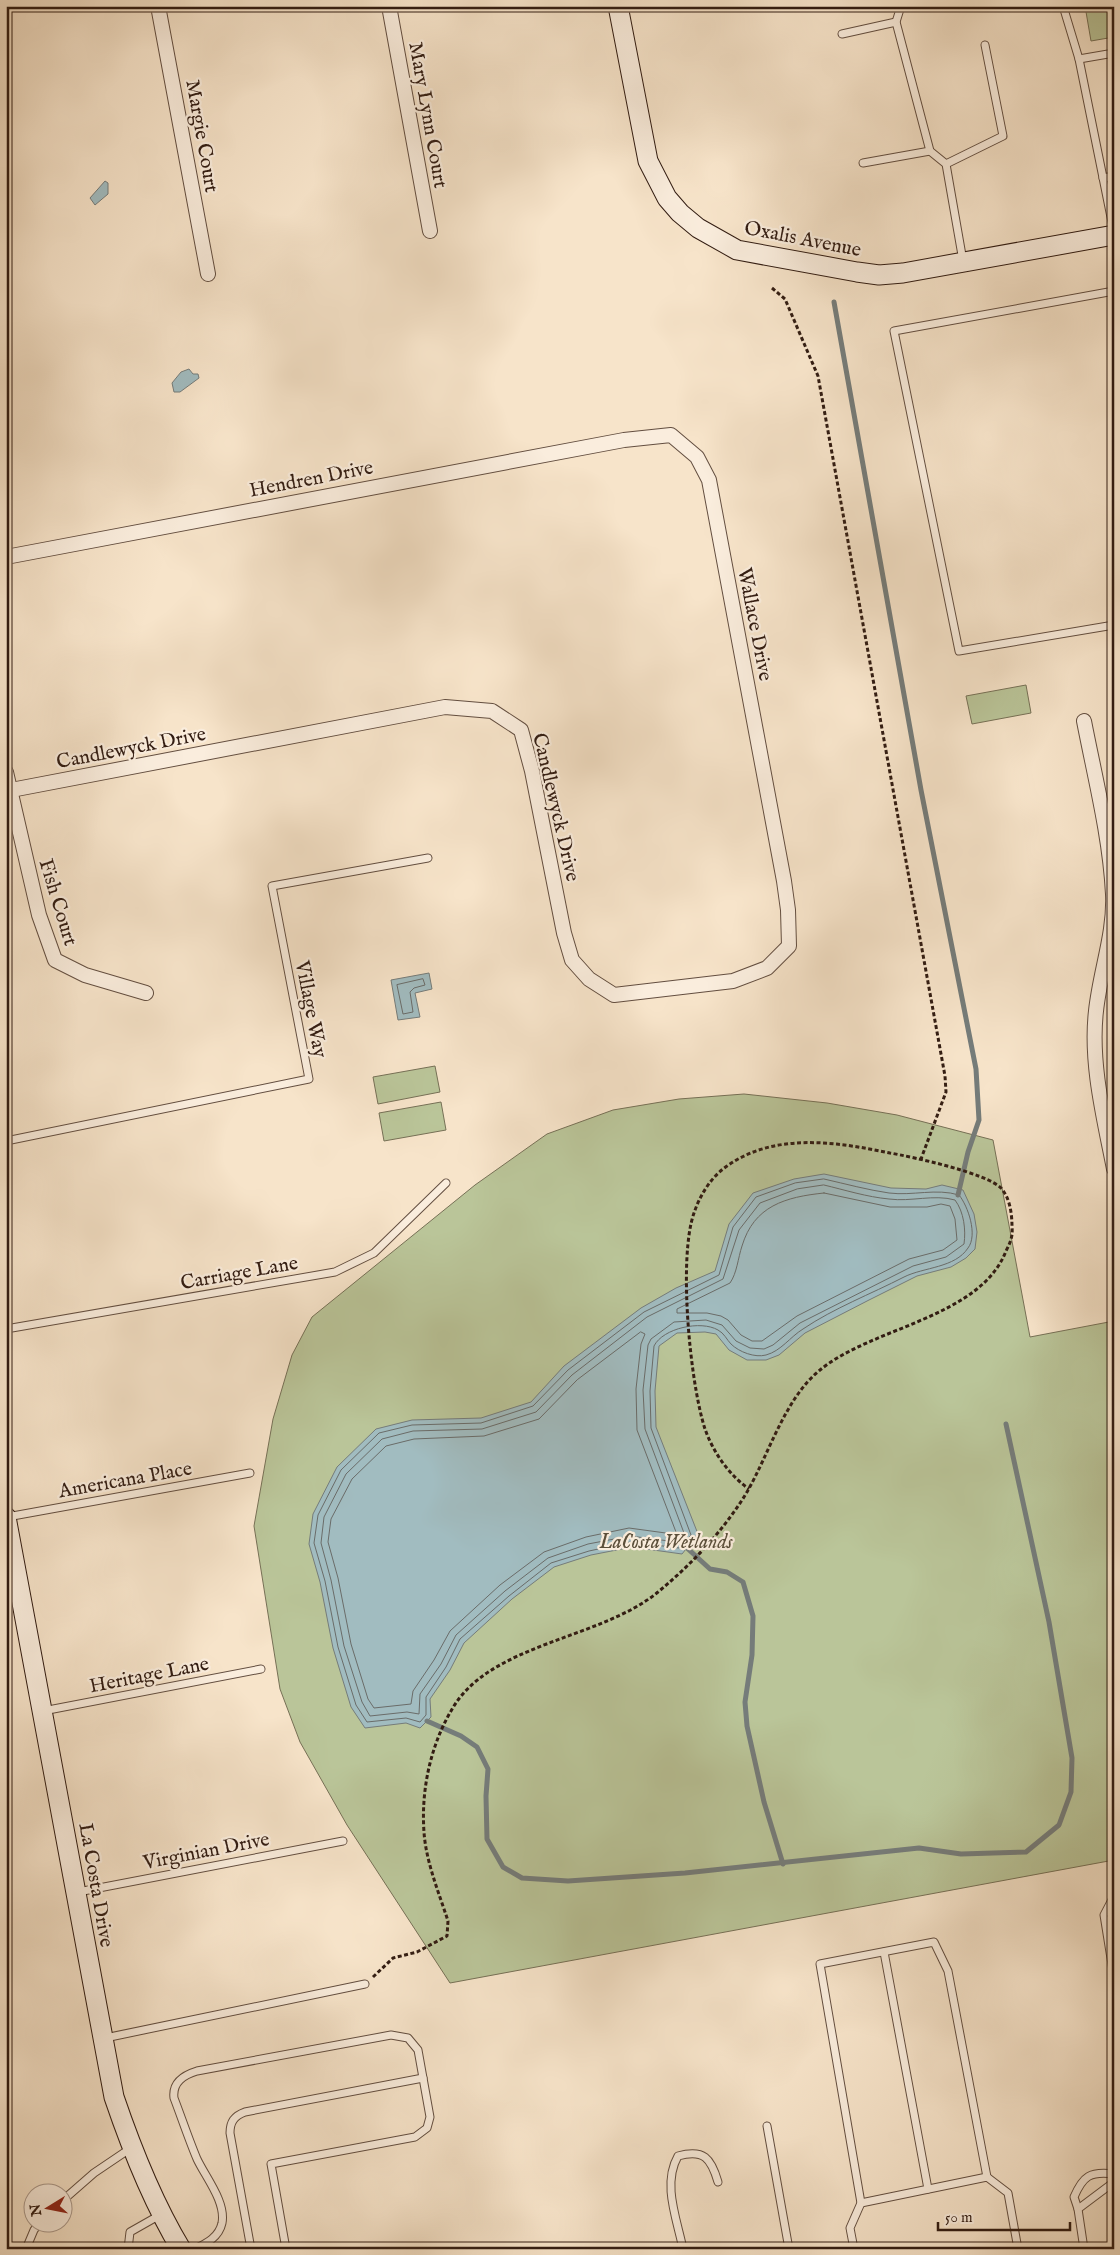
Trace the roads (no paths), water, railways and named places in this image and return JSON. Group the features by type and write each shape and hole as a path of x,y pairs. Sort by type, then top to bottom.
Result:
{"street":[{"name":"Margie Court","path":"158,6 208,274"},
{"name":"Mary Lynn Court","path":"389,6 430,231"},
{"name":"Oxalis Avenue","path":"618,6 648,161 667,198 698,228 737,250 832,269 879,275 903,273 1114,234"},
{"name":"Wallace Drive","path":"624,440 671,435 698,457 709,480 784,881"},
{"name":"Hendren Drive","path":"6,557 624,440"},
{"name":"Candlewyck Drive","path":"8,791 445,707 492,711 521,730 572,960 589,979 614,995 733,981 767,968 788,946 788,910 784,881"},
{"path":"1084,721 1107,805 1113,896 1108,946 1096,1011 1096,1038 1098,1084 1112,1148 1114,1169"},
{"path":"6,772 8,791"},
{"name":"Fish Court","path":"8,791 38,915 55,960 85,975 146,993"},
{"name":"La Costa Drive","path":"6,1517 114,2097 131,2148 160,2215 182,2249"}],"lane":[{"path":"901,6 896,22 930,152 946,164 963,261"},
{"path":"1063,6 1079,59 1114,234"},
{"path":"842,34 896,22"},
{"path":"946,164 1003,136 985,45"},
{"path":"1079,59 1114,53"},
{"path":"863,163 930,152"},
{"path":"1103,178 1114,176"},
{"path":"1114,290 894,331 959,651 1114,625"},
{"name":"Village Way","path":"6,1141 309,1079 272,886 428,858"},
{"name":"Carriage Lane","path":"6,1329 335,1272 374,1252 446,1183"},
{"name":"Americana Place","path":"6,1517 250,1473"},
{"name":"Heritage Lane","path":"42,1711 261,1669"},
{"name":"Virginian Drive","path":"75,1892 343,1841"},
{"path":"1114,1896 1104,1915 1114,1977"},
{"path":"854,2249 850,2228 861,2203 820,1964 934,1942 948,1971 986,2177 1008,2193 1018,2249"},
{"path":"884,1952 928,2189"},
{"path":"102,2038 365,1984"},
{"path":"195,2249 211,2240 220,2228 222,2216 217,2198 198,2160 174,2098 175,2087 183,2077 198,2071 397,2035 408,2038 416,2045 423,2078 430,2117 427,2128 418,2136 271,2164 286,2249"},
{"path":"251,2249 230,2133 231,2122 234,2118 244,2112 423,2078"},
{"path":"767,2126 789,2249"},
{"path":"72,2192 94,2173 131,2148"},
{"path":"682,2249 670,2185 672,2166 678,2156 691,2152 706,2157 713,2165 718,2182"},
{"path":"1084,2249 1078,2209 1074,2197 1080,2181 1094,2174 1114,2174"},
{"path":"861,2203 986,2177"},
{"path":"1078,2209 1114,2182"},
{"path":"128,2249 130,2232 160,2215"},
{"path":"26,2249 33,2232"}],"water":[{"path":"105,181 108,183 108,194 95,205 90,198"},
{"path":"189,369 193,374 198,374 199,378 180,392 174,392 172,383 181,372"},
{"path":"429,973 432,989 415,993 420,1017 398,1020 391,980"},
{"path":"824,1174 891,1188 926,1189 942,1185 963,1190 974,1214 977,1232 975,1249 966,1258 951,1267 917,1276 805,1333 779,1355 766,1360 747,1360 729,1350 716,1334 705,1332 677,1333 659,1346 655,1391 656,1427 698,1534 682,1554 632,1547 591,1555 554,1567 512,1599 464,1643 450,1670 430,1699 431,1717 420,1728 406,1723 365,1728 351,1707 333,1648 320,1582 309,1544 313,1514 337,1467 376,1429 412,1420 481,1418 531,1402 564,1366 641,1308 676,1288 715,1271 729,1224 753,1193 794,1179"}],"waterway":[{"path":"834,302 921,790 976,1069 979,1120 968,1152 958,1195"},
{"path":"427,1721 461,1736 477,1747 488,1769 486,1796 487,1839 503,1867 522,1878 568,1881 685,1873 919,1848 961,1854 1026,1852 1059,1825 1071,1792 1072,1758 1049,1622 1006,1424"},
{"path":"687,1548 710,1569 727,1572 743,1582 753,1616 752,1655 745,1702 747,1726 764,1802 783,1864"}],"park label":[{"name":"LaCosta Wetlands","path":"666,1541"}]}
